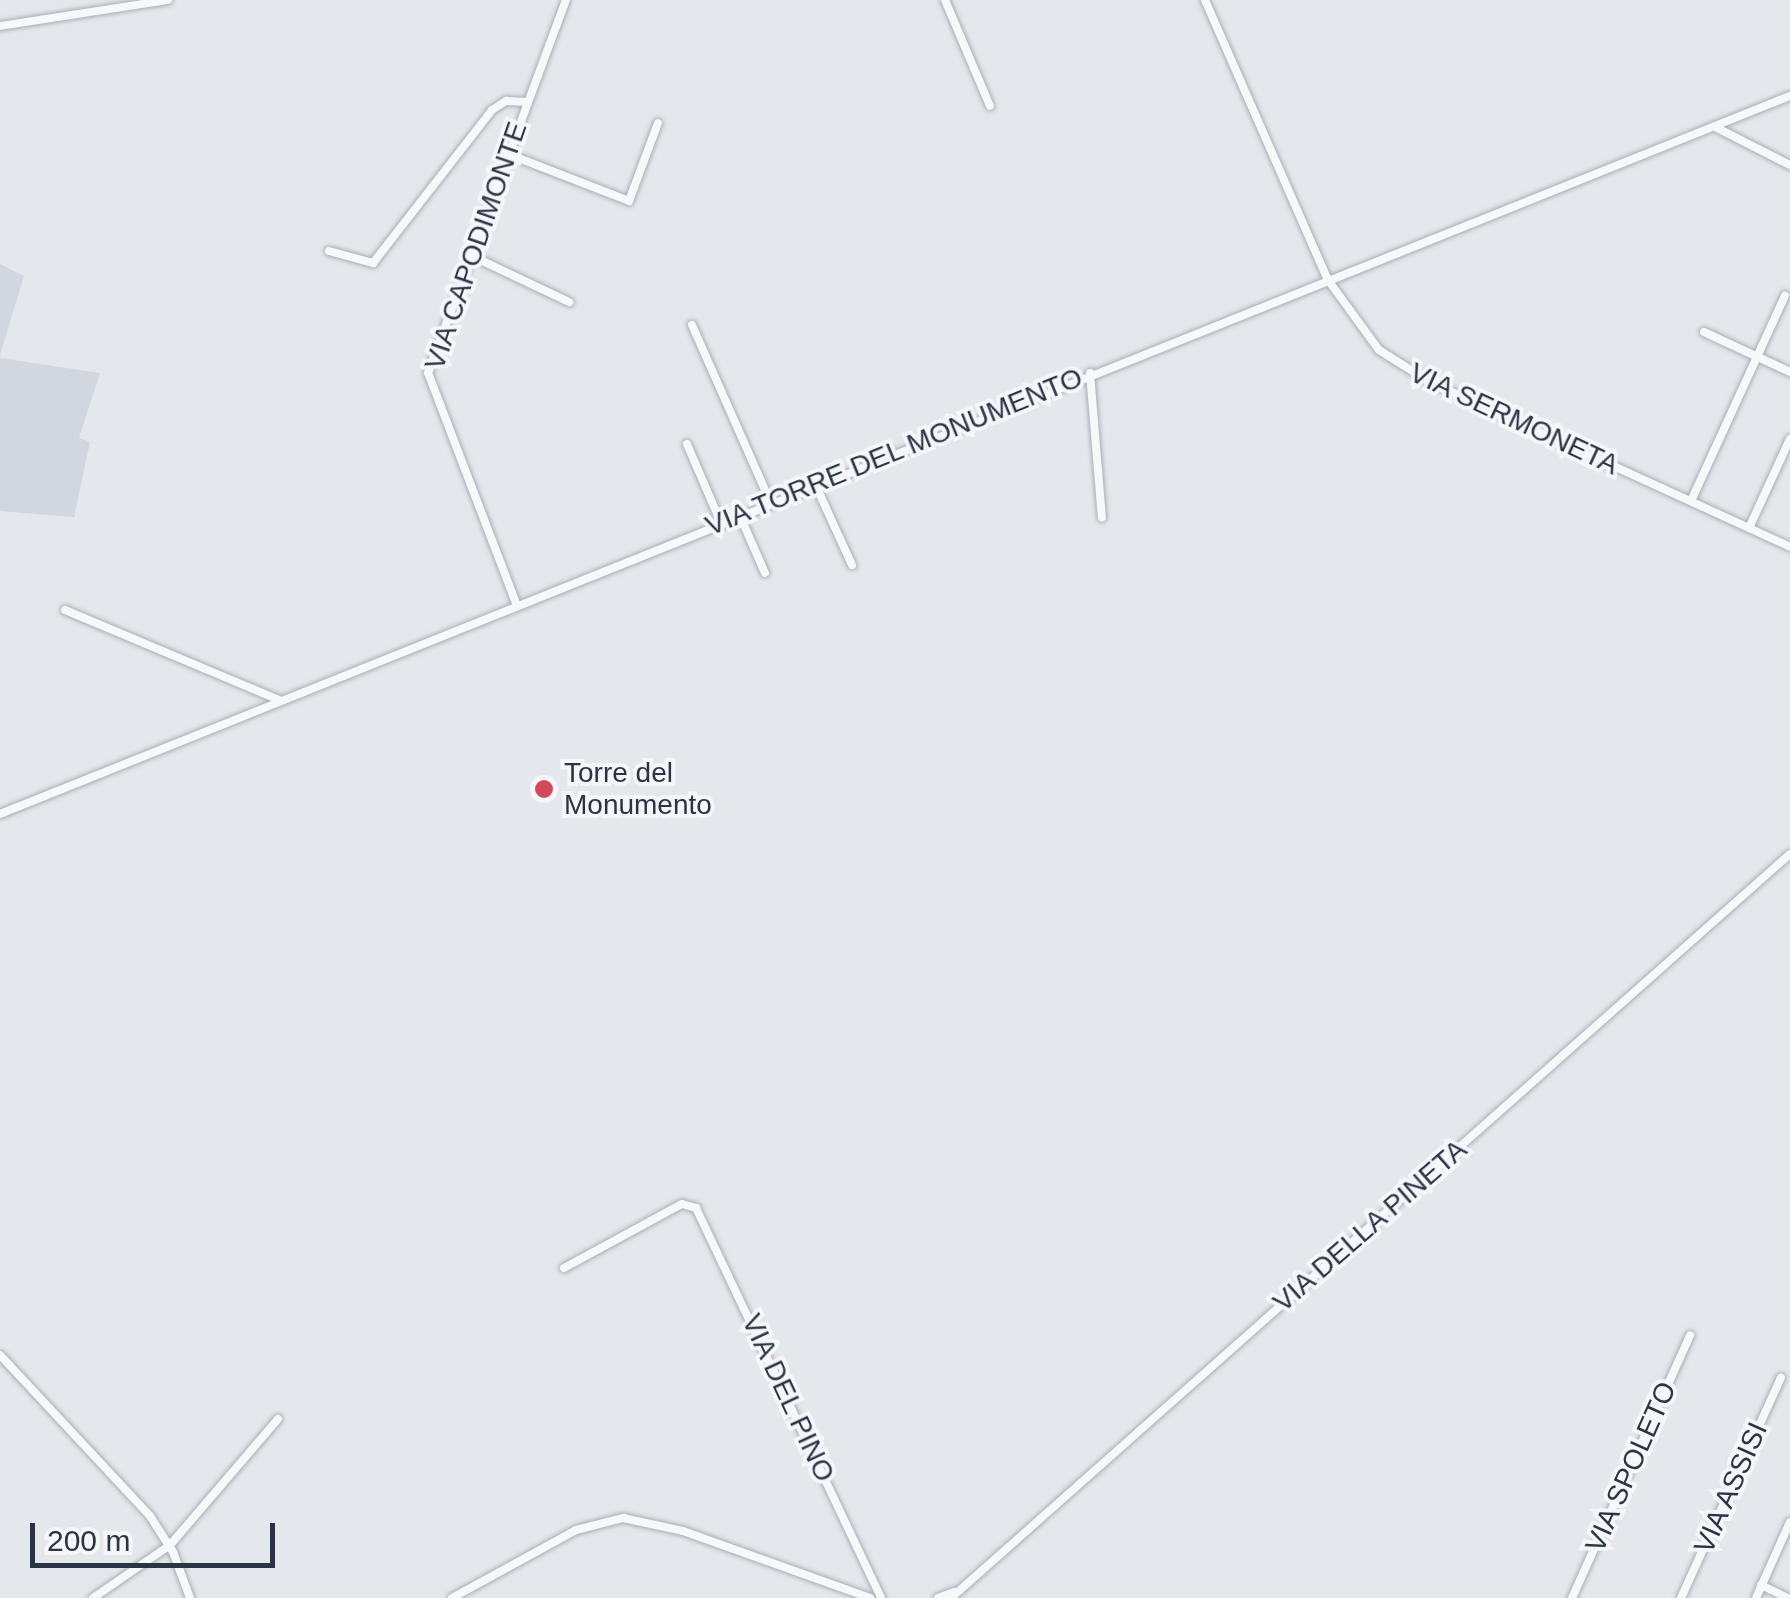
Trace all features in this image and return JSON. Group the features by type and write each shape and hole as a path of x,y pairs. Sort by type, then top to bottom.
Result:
{"street":[{"path":"0,26 168,0"},
{"name":"VIA CAPODIMONTE","path":"516,603 428,379 566,0"},
{"path":"945,0 990,106"},
{"name":"VIA SERMONETA","path":"1206,0 1328,280 1367,337 1398,365 1790,547"},
{"name":"VIA TORRE DEL MONUMENTO","path":"0,814 1090,372 1790,96"},
{"path":"329,252 373,263 431,180 492,110 506,100 527,102"},
{"path":"508,154 629,200 658,123"},
{"path":"1715,127 1790,165"},
{"path":"470,255 569,302"},
{"path":"1692,501 1785,296"},
{"path":"692,325 772,504"},
{"path":"1704,332 1790,372"},
{"path":"1090,372 1102,518"},
{"path":"1750,528 1787,453 1790,439"},
{"path":"687,444 721,523"},
{"path":"816,486 852,565"},
{"path":"740,516 766,573"},
{"path":"65,610 279,700"},
{"name":"VIA DELLA PINETA","path":"951,1598 1790,854"},
{"name":"VIA DEL PINO","path":"564,1268 688,1203 717,1244 882,1598"},
{"name":"VIA SPOLETO","path":"1572,1598 1690,1335"},
{"path":"0,1355 139,1503 170,1545 190,1598"},
{"name":"VIA ASSISI","path":"1681,1598 1780,1378"},
{"path":"93,1598 170,1545 278,1419"},
{"path":"452,1598 576,1530 623,1518 689,1533 870,1598"},
{"path":"1756,1598 1790,1522"},
{"path":"1762,1585 1788,1598"},
{"path":"938,1598 963,1588"}],"shaded area":[{"path":"0,264 24,276 0,355"},
{"path":"0,358 100,373 79,438 90,442 74,517 0,511"}],"place":[{"name":"Torre del Monumento","path":"544,789"}]}
